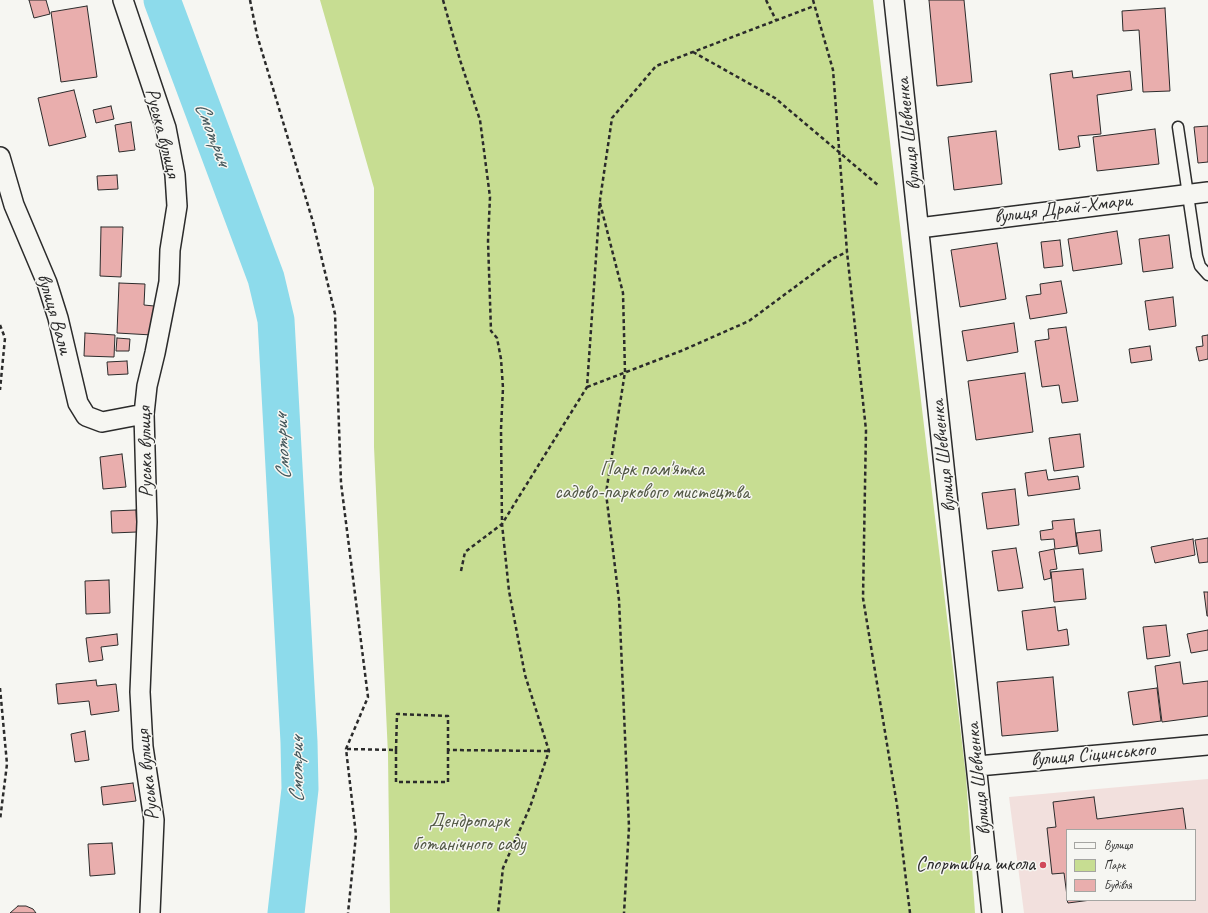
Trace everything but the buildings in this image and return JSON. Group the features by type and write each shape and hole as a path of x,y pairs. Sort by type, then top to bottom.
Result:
{"street":[{"name":"Руська вулиця","path":"123,0 166,128 175,175 177,206 170,250 169,282 155,353 146,386 144,414 147,522 140,692 143,747 154,820 150,913"},
{"name":"вулиця Шевченка","path":"894,0 978,766 992,913"},
{"name":"вулиця Вали","path":"0,157 14,205 39,262 54,304 78,402 86,416 102,422 144,414"},
{"name":"вулиця Драй-Хмари","path":"919,228 1208,192"},
{"name":"вулиця Сіцинського","path":"978,766 1208,745"}],"lane":[{"path":"1178,127 1197,256 1200,266 1208,275"}],"path":[{"path":"250,0 257,34 313,222 335,314 341,483 368,697 346,749 356,835 348,913"},
{"path":"443,0 460,60 480,120 490,197 488,241 491,331 497,338 500,352 503,388 501,430 502,524 509,591 525,675 534,708 549,751 530,807 502,868 498,913"},
{"path":"766,0 776,20"},
{"path":"813,0 833,70 847,252 866,430 864,598 897,805 910,913"},
{"path":"461,571 465,552 502,524 587,387 600,200 612,118 656,66 814,6"},
{"path":"693,52 775,98 879,186"},
{"path":"600,200 623,293 626,372 606,493 619,600 629,827 624,913"},
{"path":"587,387 749,322 834,258 847,252"},
{"path":"0,325 5,338 0,390"},
{"path":"0,688 7,764 0,820"},
{"path":"397,714 448,716 448,750 448,782 396,782 397,714"},
{"path":"346,749 396,750"},
{"path":"448,750 549,751"}],"shaded area":[{"name":"Спортивна школа","path":"1208,779 1208,913 1024,913 1009,797"}],"green space":[{"name":"Парк пам'ятка садово-паркового мистецтва","path":"320,0 873,0 966,776 975,913 390,913 388,755 374,447 374,188"}],"waterway":[{"name":"Смотрич","path":"162,0 266,278 276,320 299,742 300,789 286,913"}],"place":[{"name":"Спортивна школа","path":"1043,865"}],"park label":[{"name":"Дендропарк ботанічного саду","path":"469,834"}]}
